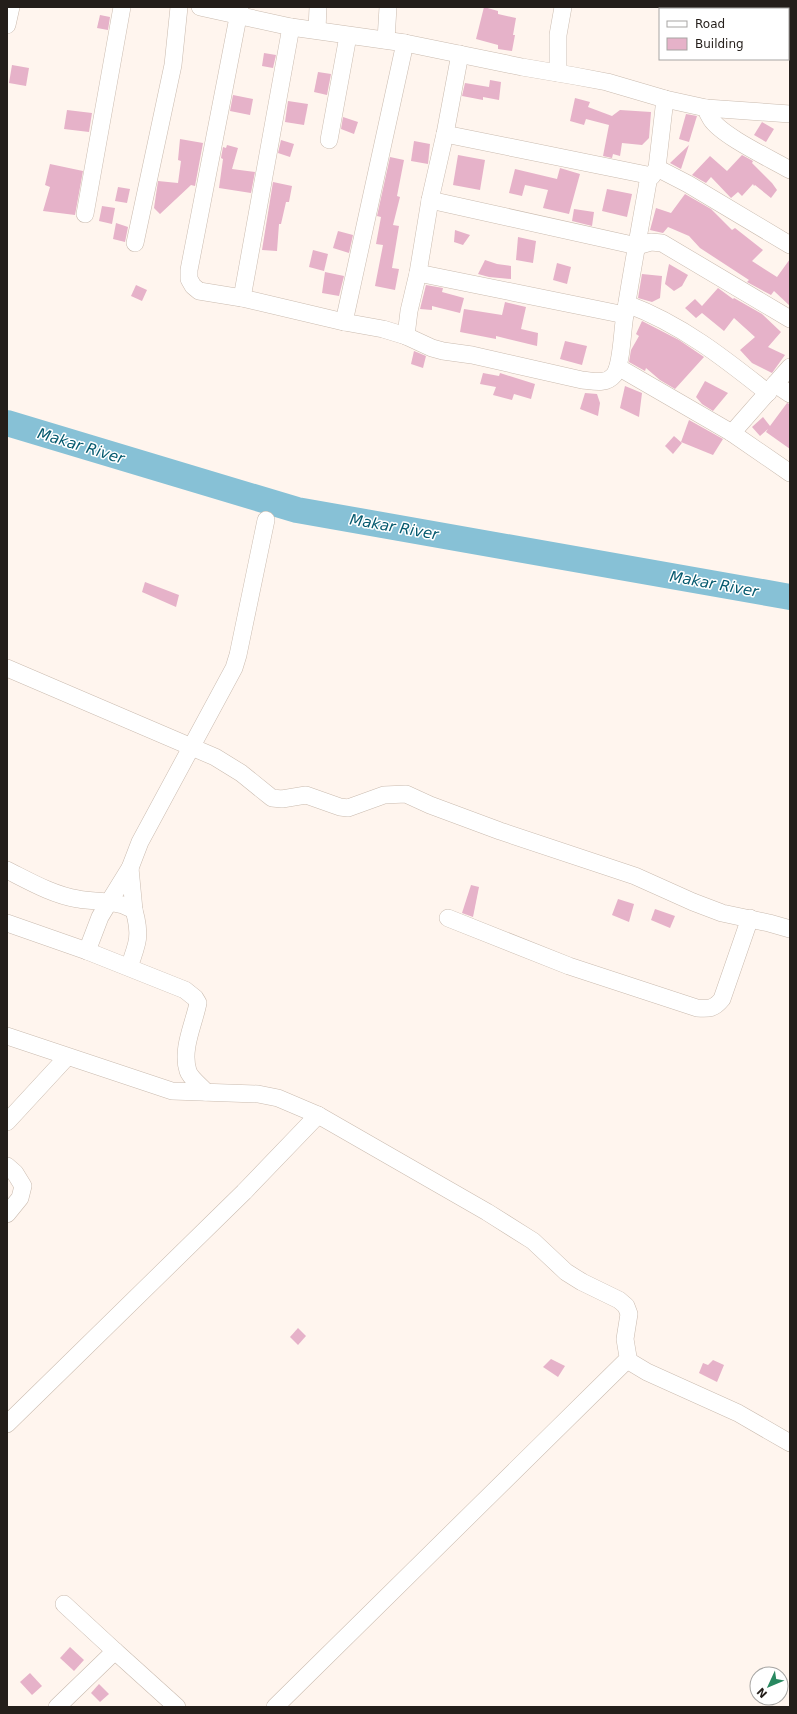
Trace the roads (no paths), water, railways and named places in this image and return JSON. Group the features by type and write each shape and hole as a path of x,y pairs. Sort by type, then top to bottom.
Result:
{"street":[{"path":"7,25 11,7"},
{"path":"85,214 122,7"},
{"path":"135,243 172,65 179,7"},
{"path":"200,7 240,12 291,27 405,43 607,82 665,99 706,108 790,114"},
{"path":"317,30 318,7"},
{"path":"386,40 388,7"},
{"path":"558,73 558,35 563,7"},
{"path":"240,12 189,270 189,279 193,286 199,291 242,298 344,322 383,329 406,336 432,348 443,351 472,355 582,380 598,382 606,381 613,376 618,367 637,246 653,172 665,99"},
{"path":"242,298 291,27"},
{"path":"329,140 348,36"},
{"path":"344,322 405,43"},
{"path":"406,336 430,200 445,134 460,54"},
{"path":"706,108 711,119 718,127 790,170"},
{"path":"445,134 653,172 688,184 790,245"},
{"path":"430,200 637,246 651,242 662,243 790,319"},
{"path":"418,273 654,314 709,347 772,389 790,394"},
{"path":"618,367 732,433 790,473"},
{"path":"732,433 790,367"},
{"path":"87,951 100,917 130,868 140,842 192,747 207,716 227,682 236,661 266,520"},
{"path":"7,668 214,757 241,773 272,798 282,799 306,795 340,808 348,808 384,795 406,794 430,805 500,831 634,876 693,902 722,912 790,929"},
{"path":"129,967 139,936 138,924 134,910 130,868"},
{"path":"7,870 32,883 57,893 77,899 123,905 134,910"},
{"path":"448,918 569,966 697,1008 710,1009 717,1006 722,999 750,918"},
{"path":"7,923 129,967 185,990 195,998 198,1003 192,1023 186,1055 188,1072 206,1092"},
{"path":"7,1036 67,1057 172,1090 258,1094 278,1098 318,1115 487,1212 533,1241 566,1272 582,1282 619,1300 626,1306 629,1314 626,1339 627,1360 275,1707"},
{"path":"7,1122 67,1057"},
{"path":"172,1090 188,1072"},
{"path":"7,1424 244,1192 318,1115"},
{"path":"7,1166 15,1173 23,1186 20,1198 7,1214"},
{"path":"627,1360 647,1372 738,1413 790,1443"},
{"path":"64,1604 177,1707"},
{"path":"57,1707 115,1651"}],"waterway":[{"name":"Makar River","path":"7,423 297,510 790,597"}]}
